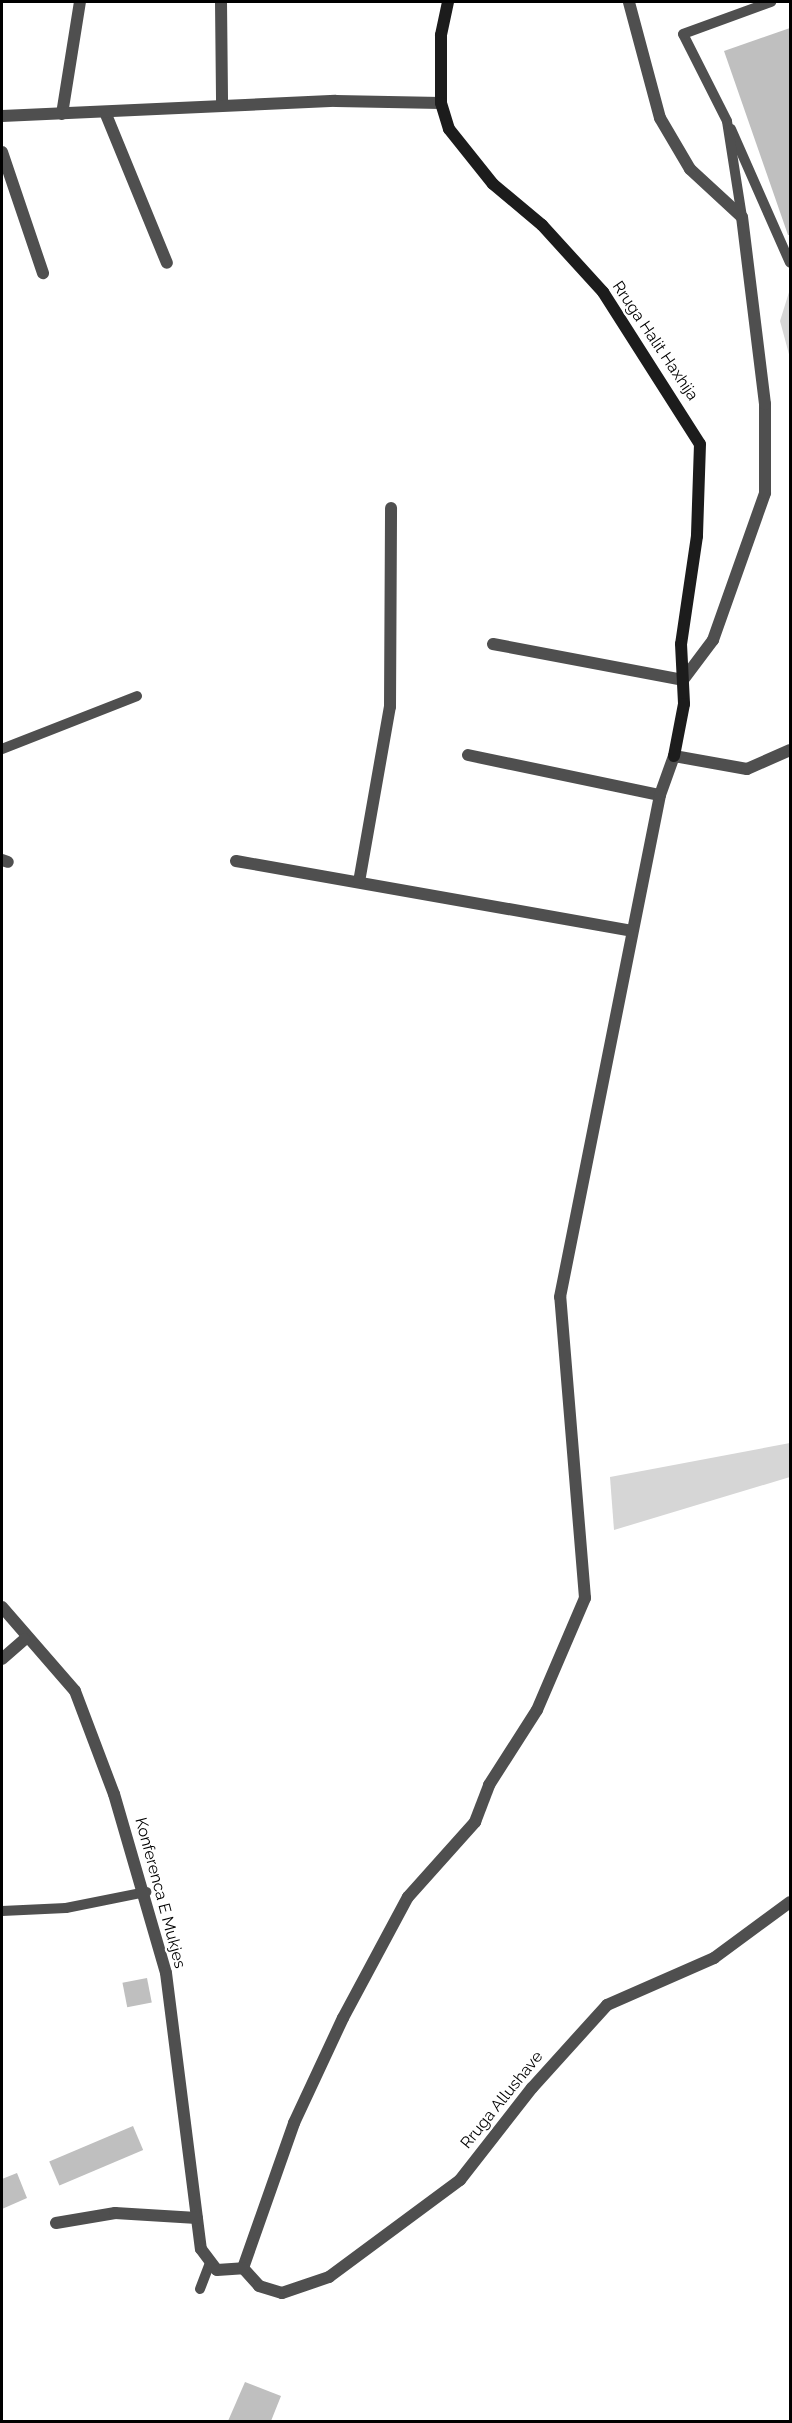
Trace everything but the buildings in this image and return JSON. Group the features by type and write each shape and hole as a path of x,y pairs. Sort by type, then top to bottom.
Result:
{"street":[{"path":"62,114 80,2"},
{"path":"220,2 222,105"},
{"name":"Rruga Halit Haxhija","path":"448,2 441,35 441,103 449,129 493,184 542,225 603,292 700,444 697,536 681,644 683,680 674,756"},
{"path":"493,644 683,680 713,640 765,493 765,404 742,218 690,169 660,118 630,2"},
{"path":"2,116 222,105 441,103"},
{"path":"105,112 167,263"},
{"path":"2,152 43,273"},
{"path":"359,882 390,707 391,508"},
{"path":"209,2266 225,2272 243,2268 294,2123 339,2027 408,1897 475,1822 489,1785 537,1710 585,1598 560,1297 660,795 674,756 747,770 790,750"},
{"path":"468,755 660,795"},
{"path":"236,861 632,931"},
{"name":"Konferenca E Mukjes","path":"2,1607 25,1639 75,1691 146,1892 166,1973 197,2217 209,2266"},
{"path":"2,1659 25,1639"},
{"name":"Rruga Allushave","path":"243,2268 259,2286 282,2293 329,2277 460,2180 532,2088 607,2005 714,1958 790,1902"},
{"path":"56,2223 115,2213 197,2217"}],"lane":[{"path":"771,2 684,34 727,121 790,263"},
{"path":"727,121 742,218"},
{"path":"2,749 137,696"},
{"path":"2,1911 66,1908 146,1892"},
{"path":"200,2289 209,2266"}],"shaded area":[{"path":"790,289 790,358 780,321"},
{"path":"790,1443 790,1477 614,1530 610,1477"}]}
